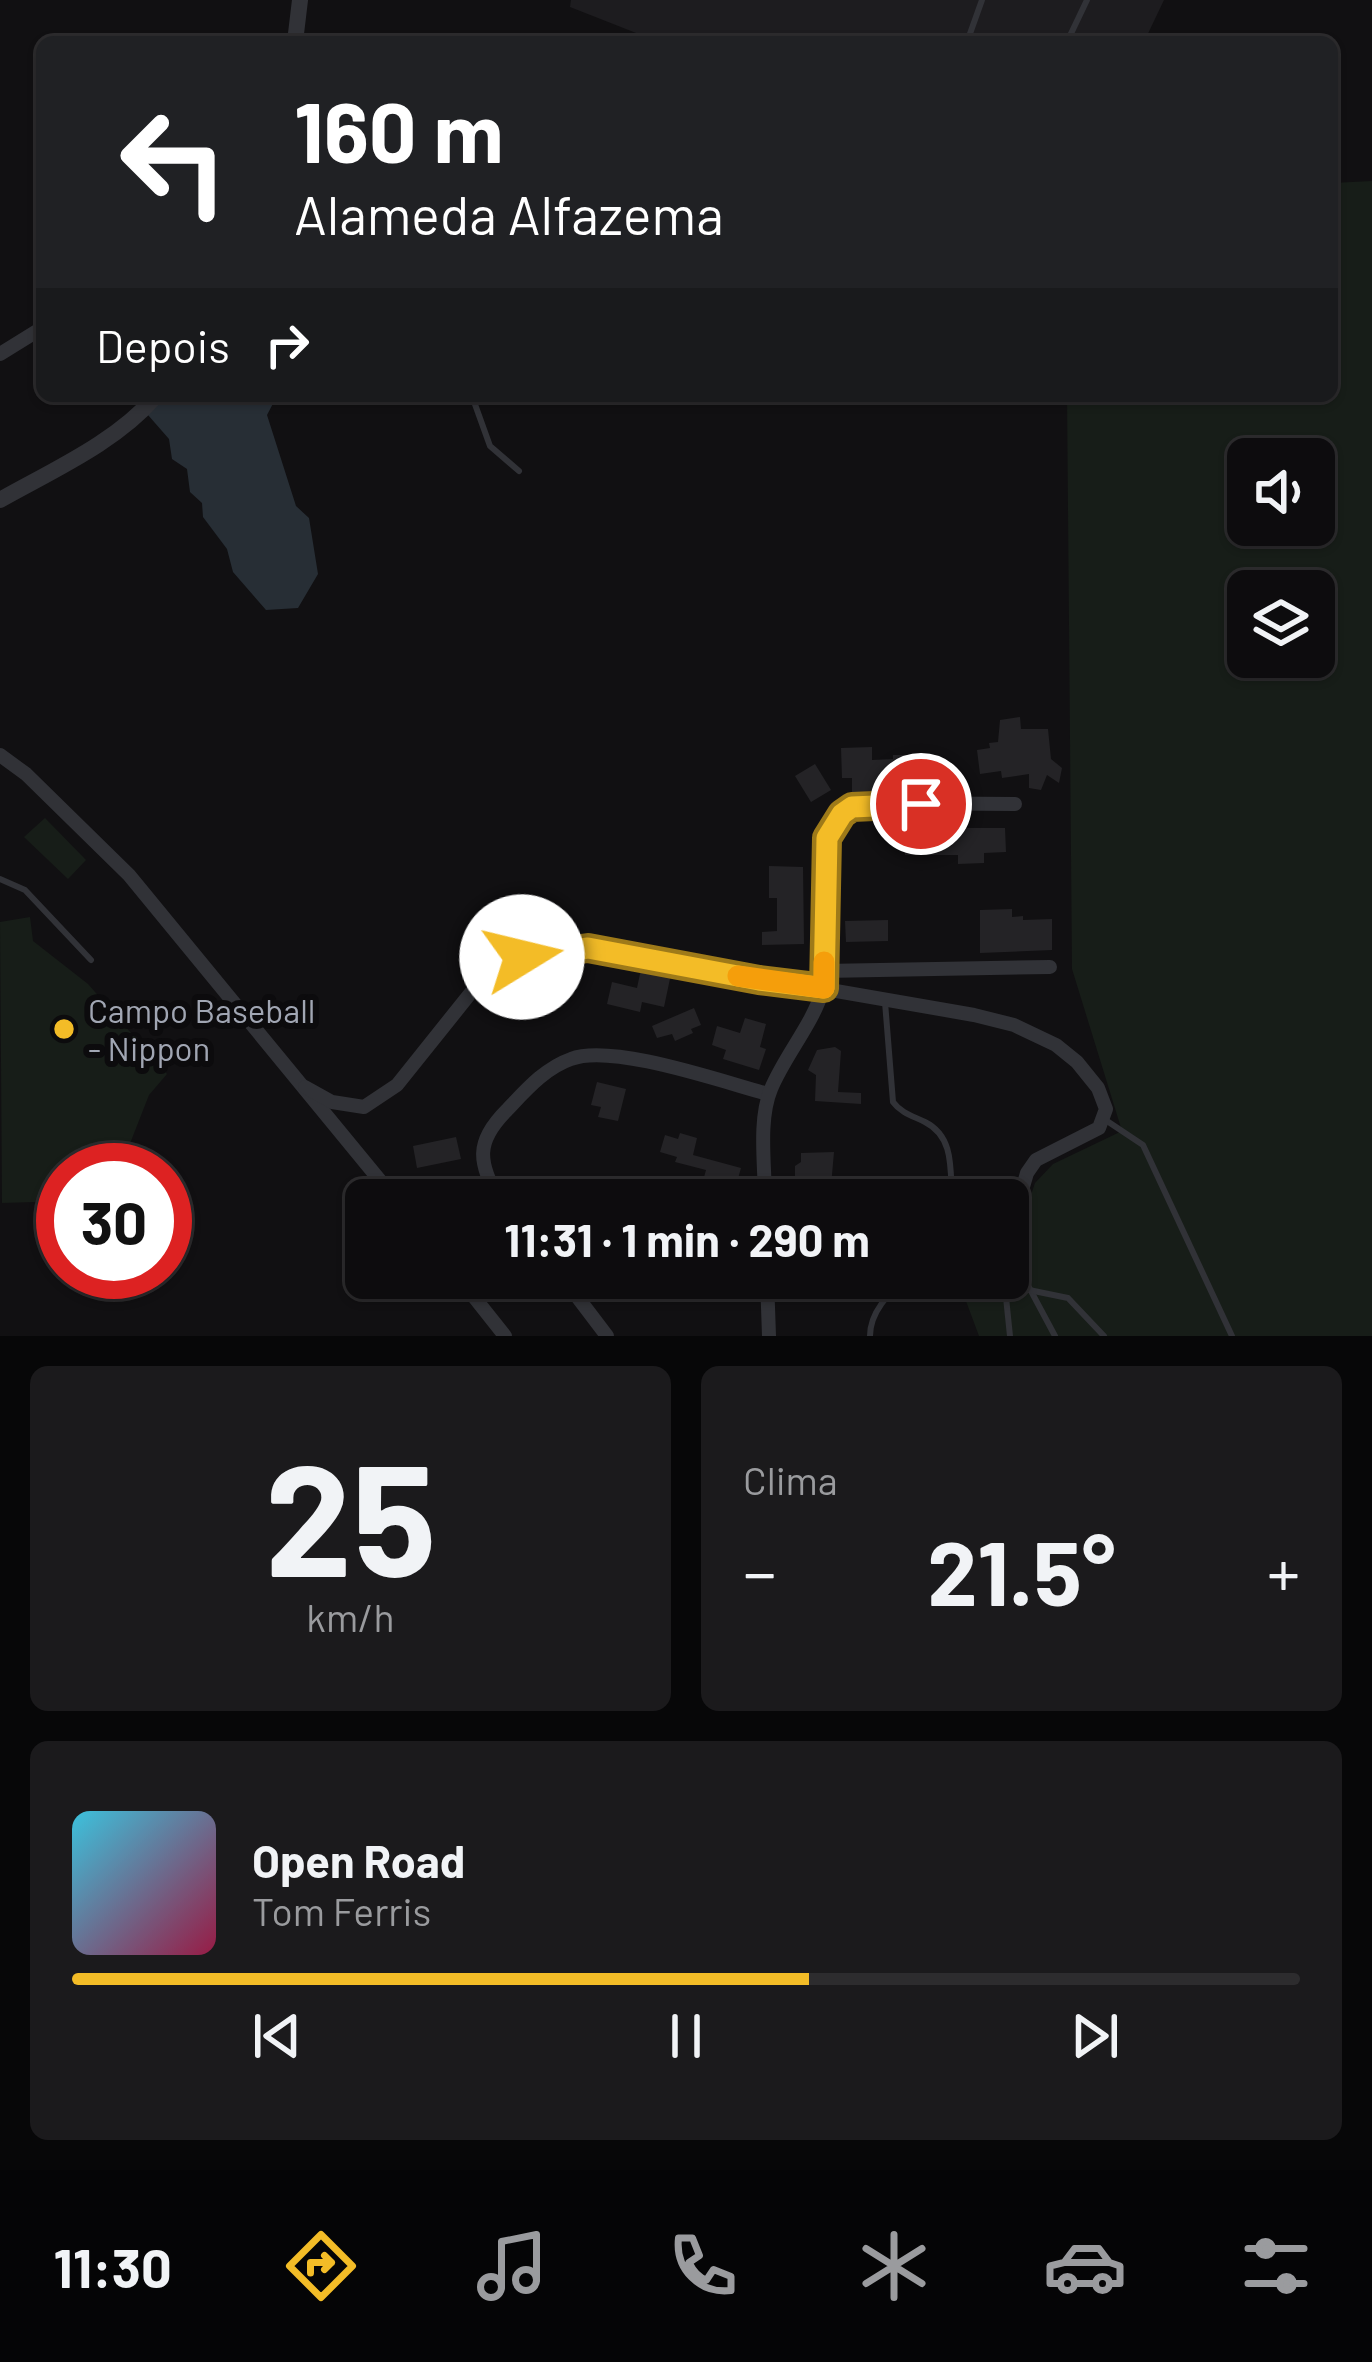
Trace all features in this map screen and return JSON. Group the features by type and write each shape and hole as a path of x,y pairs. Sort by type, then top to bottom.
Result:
{"street":[{"path":"297,36 300,0"},
{"path":"0,353 36,332"},
{"path":"0,500 100,443 149,402"},
{"path":"0,755 129,875 379,1179"},
{"path":"766,1179 768,1094 824,988 824,860 827,838 842,814 874,803 1015,804"},
{"path":"305,1087 347,1107 364,1107 381,1098 416,1064 482,980 501,966 544,951 615,951 974,1015 1037,1034 1089,1076 1104,1099 1104,1119 1091,1132 1036,1160 1025,1179"},
{"path":"824,971 1050,968"},
{"path":"488,1179 482,1168 484,1144 496,1122 536,1081 573,1058 590,1053 618,1057 768,1094"},
{"path":"476,1299 505,1336"},
{"path":"579,1299 607,1336"},
{"path":"768,1299 770,1336"}],"lane":[{"path":"970,36 982,0"},
{"path":"1070,36 1087,0"},
{"path":"474,402 490,446 519,471"},
{"path":"0,879 25,890 91,960"},
{"path":"885,1002 893,1102 898,1110 938,1129 947,1143 950,1179"},
{"path":"1104,1119 1143,1145 1232,1336"},
{"path":"1029,1290 1055,1336"},
{"path":"1029,1290 1068,1298 1104,1336"},
{"path":"870,1336 884,1299"},
{"path":"1006,1299 1010,1336"}],"shaded area":[{"path":"571,0 1164,0 1147,36 644,36 570,7"},
{"path":"1372,181 1372,1336 979,1336 965,1299 1029,1299 1029,1201 1035,1183 1053,1164 1122,1131 1072,969 1067,402 1338,402 1338,183"},
{"path":"160,402 274,402 267,415 296,506 309,518 318,574 298,608 266,610 233,572 227,549 203,517 202,503 190,492 187,469 172,459 169,439 148,415"},
{"path":"45,818 86,860 68,879 24,837"},
{"name":"Campo Baseball - Nippon","path":"30,917 33,941 88,984 167,1074 149,1095 129,1143 36,1143 35,1202 2,1203 0,922"}],"building":[{"path":"1020,717 1021,729 1048,729 1051,759 1062,768 1059,783 1047,775 1041,790 1029,788 1029,774 1002,778 1001,771 980,774 977,750 998,742 1000,720"},
{"path":"872,747 872,760 928,755 927,783 881,783 882,792 852,796 852,778 842,778 841,748"},
{"path":"815,764 831,790 811,802 795,776"},
{"path":"905,828 1005,828 1006,852 984,853 984,863 958,864 958,855 905,855"},
{"path":"769,866 803,867 804,944 762,945 762,932 777,931 777,898 769,898"},
{"path":"1012,909 1012,917 1023,916 1023,920 1052,919 1052,950 980,953 980,910"},
{"path":"888,920 888,941 846,942 845,921"},
{"path":"641,969 671,974 664,1007 642,1002 640,1012 607,1004 612,982 637,988"},
{"path":"694,1008 701,1025 691,1029 693,1033 675,1041 672,1034 657,1038 652,1026"},
{"path":"745,1018 766,1024 760,1047 766,1049 759,1070 723,1059 726,1050 712,1045 717,1026 740,1033"},
{"path":"835,1047 841,1051 838,1092 861,1093 861,1104 815,1101 816,1075 808,1070 817,1050"},
{"path":"597,1082 626,1089 618,1121 598,1117 601,1107 591,1105"},
{"path":"680,1133 697,1138 693,1155 741,1168 738,1179 704,1179 706,1170 675,1162 677,1157 660,1152 665,1135 678,1139"},
{"path":"456,1137 461,1159 417,1168 413,1146"},
{"path":"834,1152 832,1179 795,1179 801,1153"}],"slow traffic":[{"path":"738,976 824,988 824,962"}],"place":[{"name":"Campo Baseball - Nippon","path":"64,1029"}],"route":[{"path":"522,957 588,948 824,988 827,838 852,807 921,804"}]}
